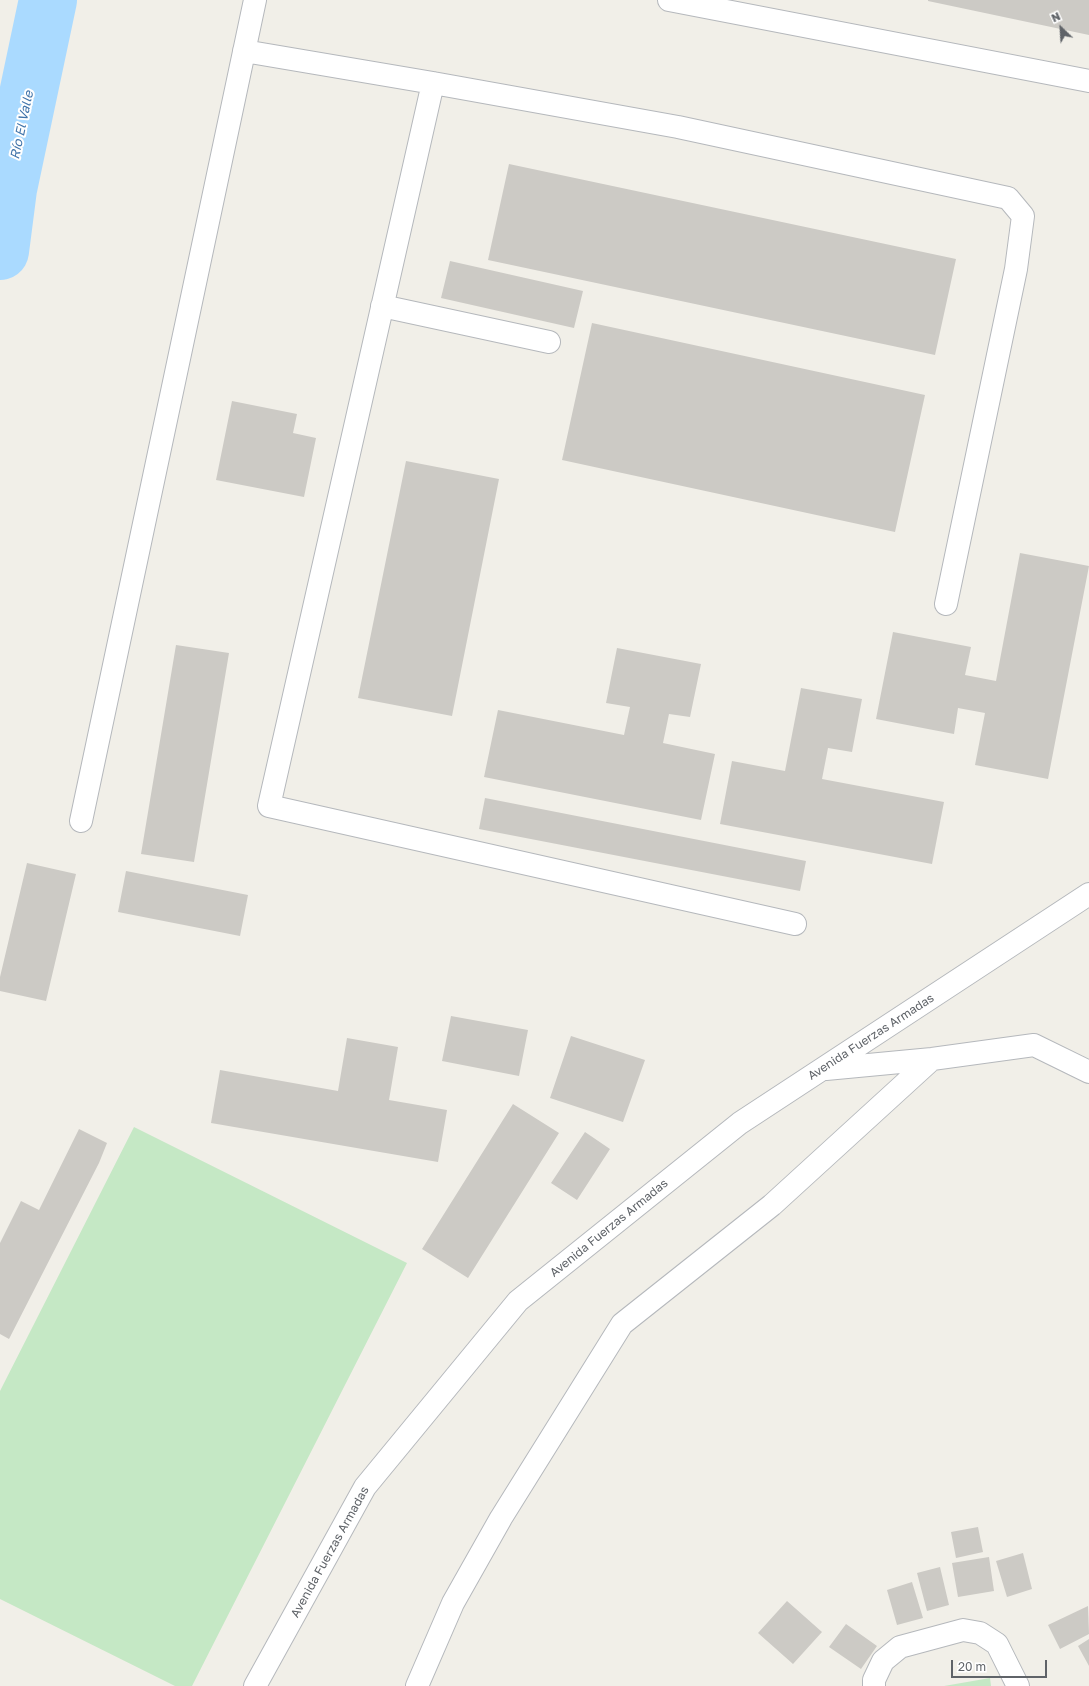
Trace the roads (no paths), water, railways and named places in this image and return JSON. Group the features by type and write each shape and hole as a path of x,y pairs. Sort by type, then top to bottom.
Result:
{"street":[{"path":"81,821 255,0"},
{"path":"668,0 1089,81"},
{"path":"244,51 678,127 1008,198 1022,216 1016,269 946,604"},
{"path":"433,83 269,806 795,924"},
{"path":"382,306 549,342"},
{"name":"Avenida Fuerzas Armadas","path":"255,1686 365,1487 518,1301 740,1123 1089,894"},
{"path":"823,1069 932,1059 1034,1045 1089,1072"},
{"path":"417,1686 453,1603 493,1531 622,1324 772,1204 932,1059"},
{"path":"874,1686 874,1680 883,1661 900,1647 963,1630 980,1633 997,1644 1018,1686"}],"waterway":[{"name":"Río El Valle","path":"0,251 8,189 48,0"}]}
